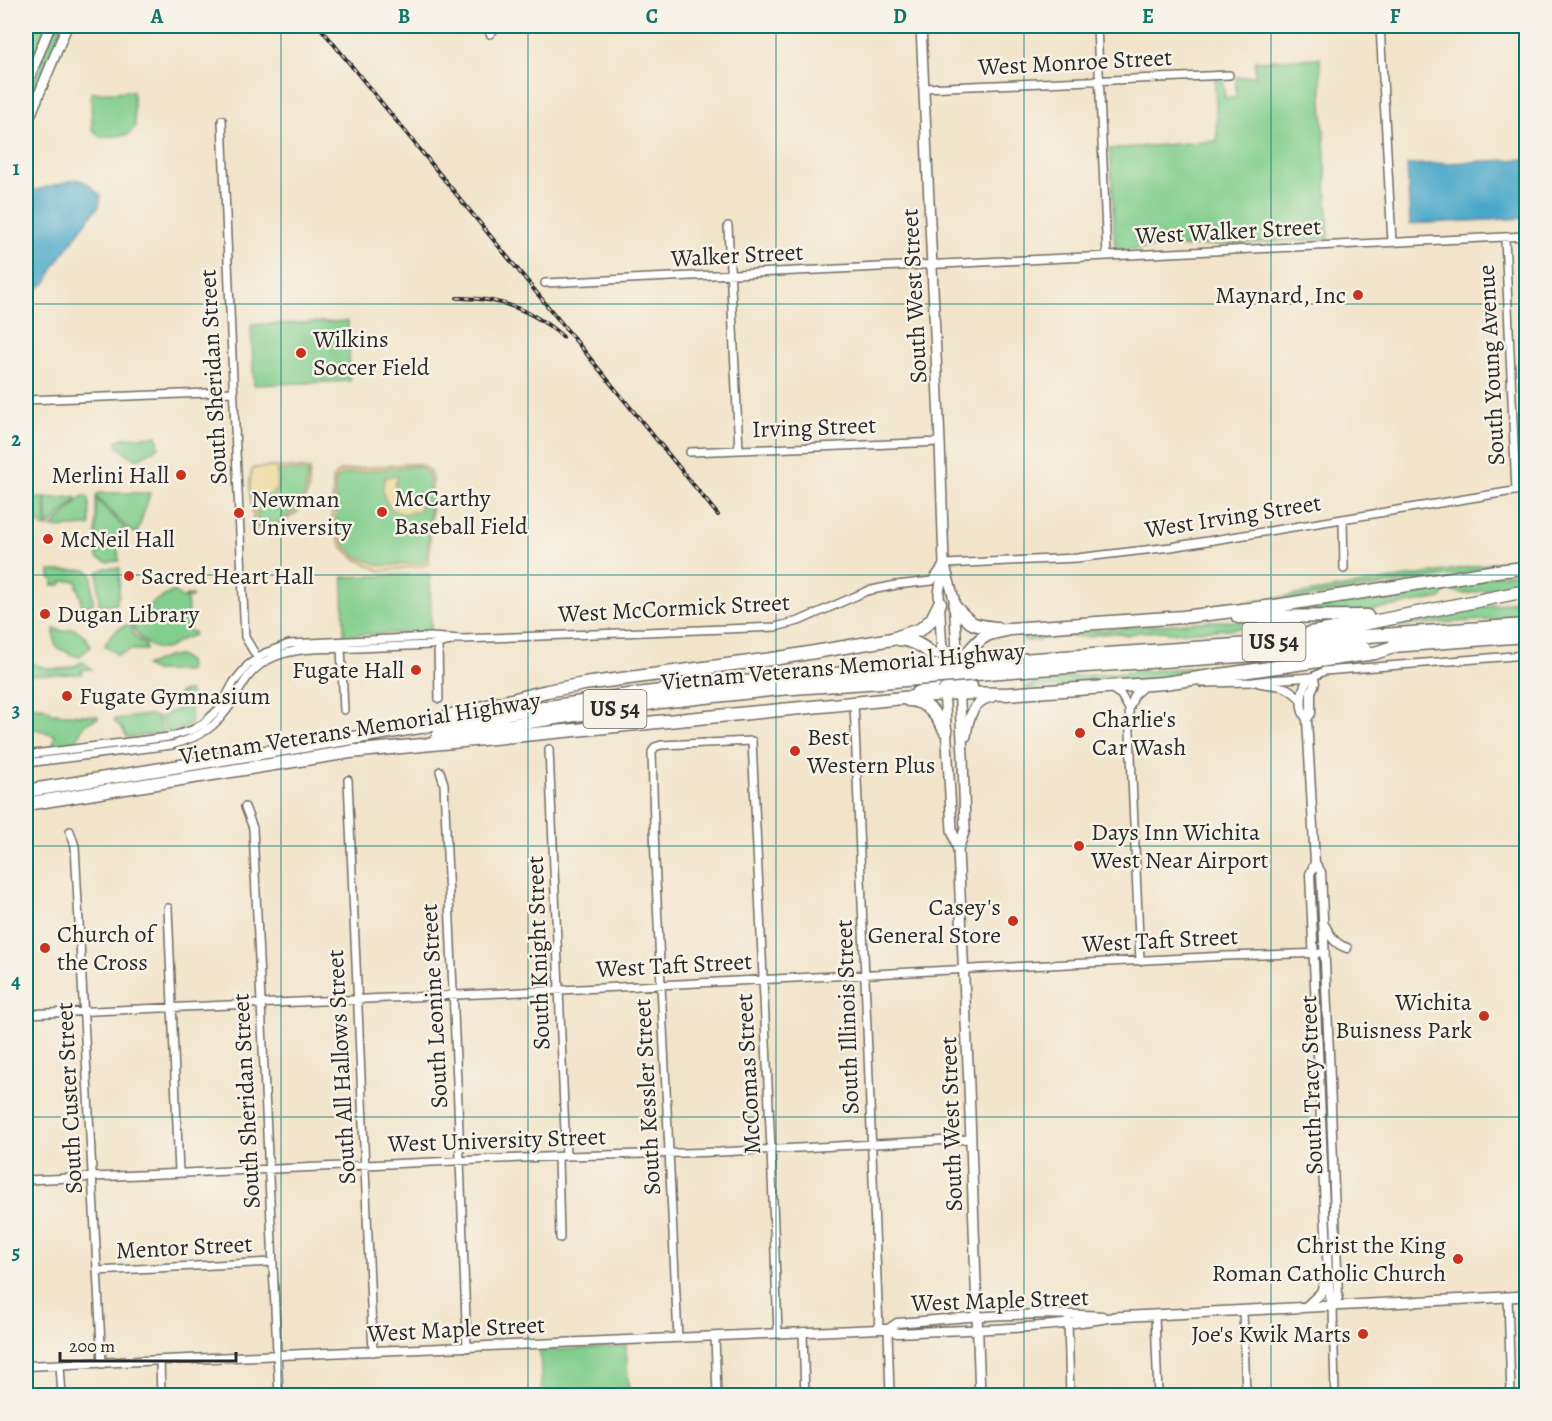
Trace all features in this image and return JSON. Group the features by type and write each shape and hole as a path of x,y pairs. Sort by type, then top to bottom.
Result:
{"highway":[{"path":"955,608 974,625 1010,629 1183,617 1275,606 1527,567"},
{"path":"1111,653 1318,632 1527,591"},
{"path":"404,730 433,719 561,688 780,658 892,639 921,629 932,619 940,603"},
{"path":"1183,617 1352,617 1423,610"},
{"name":"Vietnam Veterans Memorial Highway","path":"1023,665 1111,653 1527,625"},
{"path":"350,752 944,694 955,676 962,656 989,634 1010,629"},
{"name":"Vietnam Veterans Memorial Highway","path":"26,791 628,695 720,684 1527,636"},
{"path":"892,639 906,640 936,650 955,676 976,690 1000,694 1164,683 1375,653 1399,645"},
{"path":"930,688 938,678 936,650"},
{"path":"901,698 966,672 962,656"},
{"name":"Vietnam Veterans Memorial Highway","path":"26,804 627,707 881,676"},
{"path":"880,700 916,700 935,714 946,732"},
{"path":"26,784 77,783"},
{"path":"26,811 93,793"}],"main road":[{"path":"26,86 50,26"},
{"path":"26,126 67,26"},
{"name":"South West Street","path":"921,26 944,564 939,593 936,650"},
{"name":"South West Street","path":"944,564 954,599 962,656"},
{"name":"South West Street","path":"955,676 963,756 965,829 958,850"},
{"name":"South West Street","path":"944,694 952,830 958,850 980,1395"},
{"path":"963,756 968,722 973,710 984,698 1000,694"},
{"path":"1306,1307 1321,1293 1328,1275"},
{"name":"West Maple Street","path":"1114,1317 1527,1296"}],"street":[{"path":"490,34 496,26"},
{"path":"1097,26 1107,256"},
{"path":"1380,26 1392,242"},
{"name":"West Monroe Street","path":"924,88 1229,75"},
{"name":"South Sheridan Street","path":"222,120 245,637 259,661"},
{"path":"728,225 739,450"},
{"name":"West Walker Street","path":"932,265 1527,236"},
{"name":"South Young Avenue","path":"1505,237 1516,491"},
{"name":"Walker Street","path":"545,283 932,265"},
{"path":"26,400 233,392"},
{"name":"Irving Street","path":"690,452 940,442"},
{"name":"West Irving Street","path":"944,564 1077,558 1171,546 1527,489"},
{"path":"1343,519 1344,569"},
{"name":"West McCormick Street","path":"26,755 169,737 192,730 203,724 217,711 240,675 277,647 303,643 430,637 462,639 775,627 799,621 867,591 932,581 944,564"},
{"name":"West McCormick Street","path":"26,763 172,745 188,740 202,734 224,715 259,661 290,652 438,644 462,639"},
{"path":"438,644 439,699"},
{"path":"341,648 344,710"},
{"path":"1302,701 1308,679 1324,671 1527,655"},
{"path":"1164,683 1253,682 1313,677"},
{"name":"South Tracy Street","path":"1307,719 1311,713 1311,692 1315,683 1313,677"},
{"path":"1253,682 1286,687 1302,701"},
{"path":"1129,709 1135,694 1146,685"},
{"path":"1109,687 1122,694 1129,709 1140,961"},
{"name":"South Tracy Street","path":"1302,701 1303,714 1307,719 1315,864 1310,874 1328,1275 1333,1306 1335,1395"},
{"name":"South Illinois Street","path":"854,703 871,1144 890,1395"},
{"name":"McComas Street","path":"655,747 752,741 778,1333"},
{"name":"South Kessler Street","path":"655,747 652,752 652,767 678,1338"},
{"name":"South Knight Street","path":"549,749 559,990 562,1157 560,1238"},
{"name":"South Leonine Street","path":"440,771 444,784 454,995 467,1347"},
{"name":"South All Hallows Street","path":"348,780 373,1352"},
{"name":"South Sheridan Street","path":"245,807 253,828 279,1395"},
{"name":"South Custer Street","path":"70,831 75,846 102,1364"},
{"name":"South Tracy Street","path":"1315,864 1321,872 1325,953 1338,1297 1333,1306"},
{"path":"168,908 179,1173"},
{"path":"1323,924 1333,940 1347,948"},
{"name":"West Taft Street","path":"26,1014 1325,953"},
{"name":"West University Street","path":"26,1180 971,1140"},
{"name":"Mentor Street","path":"97,1270 273,1262"},
{"path":"1508,1297 1511,1395"},
{"path":"1243,1310 1246,1395"},
{"path":"1068,1314 1070,1395"},
{"name":"West Maple Street","path":"884,1329 897,1323 978,1316 1068,1314 1114,1317"},
{"path":"1155,1314 1158,1395"},
{"path":"1023,1315 1024,1327"},
{"name":"West Maple Street","path":"26,1366 802,1332 884,1329 897,1332 1024,1327 1068,1325 1114,1317"},
{"path":"802,1332 805,1395"},
{"path":"715,1336 717,1395"},
{"path":"160,1361 161,1395"},
{"path":"60,1365 62,1395"}],"green space":[{"path":"32,26 46,26 26,74 26,43"},
{"path":"55,26 62,26 26,117 26,98"},
{"path":"1320,58 1329,239 1120,250 1115,246 1110,149 1217,141 1215,78 1223,81 1225,98 1236,98 1236,77 1255,76 1255,61"},
{"path":"133,91 135,127 128,135 100,137 92,129 91,93"},
{"name":"Wilkins Soccer Field","path":"348,321 350,381 254,385 251,325"},
{"path":"157,436 159,447 138,459 118,447 117,440 122,438"},
{"name":"McCarthy Baseball Field","path":"416,464 427,468 432,479 429,564 381,571 354,558 342,546 332,522 333,479 340,471"},
{"path":"280,467 310,470 308,493 297,512 279,525 255,528 250,496 251,473 254,468"},
{"path":"98,493 150,493 137,534 129,530 99,500 96,496"},
{"path":"86,496 89,499 90,526 52,528 81,497"},
{"path":"76,497 77,499 48,527 46,498"},
{"path":"45,498 46,527 44,528 26,512 26,499"},
{"path":"96,498 125,529 118,537 96,541"},
{"path":"117,539 119,561 106,562 97,558 96,545"},
{"path":"1526,558 1526,564 1238,608 1183,613"},
{"path":"106,568 120,568 119,596 117,604 99,605 98,572"},
{"path":"87,570 92,574 93,605 81,606 77,581 53,585 53,579 50,578 50,571"},
{"path":"1526,571 1526,582 1466,594 1446,590 1442,598 1365,611 1336,613 1268,610"},
{"path":"430,574 431,632 344,635 343,577"},
{"path":"174,591 184,599 186,595 192,595 192,598 187,598 189,631 194,632 194,635 169,648 156,648 141,639 132,624 153,602"},
{"path":"1526,599 1526,617 1386,627 1385,625"},
{"path":"1211,621 1273,623 1271,626 1168,633 1166,631 1140,632 1127,635 1098,634 1090,637 1068,636 1026,641 1021,636"},
{"path":"130,624 134,635 145,645 146,650 130,650 118,655 105,646 114,632"},
{"path":"54,629 76,630 91,646 79,657 67,653 57,647"},
{"path":"169,656 179,656 188,661 189,671 155,671 145,666"},
{"path":"83,662 92,669 81,670 82,674 28,675 29,690 26,690 26,666 32,663 45,668 57,669"},
{"path":"1255,663 1255,667 1181,678 1024,689 1041,679"},
{"path":"183,691 190,691 191,725 180,730 166,732 160,717 184,706 178,693 183,693"},
{"path":"26,700 29,700 30,707 41,707 50,710 50,713 98,716 98,718 83,727 77,744 53,747 55,735 26,726"},
{"path":"149,715 157,717 163,733 127,738 122,728 114,721 115,719"},
{"path":"626,1346 629,1395 542,1395 540,1351"}],"sand":[{"path":"416,464 429,470 432,479 429,564 381,571 354,558 342,546 332,522 333,479 340,471","holes":["417,466 426,471 429,480 430,515 427,559 422,563 381,566 356,556 345,545 336,522 335,480 343,474"]},
{"path":"280,467 310,470 308,493 297,512 279,525 255,528 250,488 251,473 254,468","holes":["276,470 308,472 305,494 295,510 278,523 258,525 253,493 267,496 276,490 278,479"]},
{"path":"397,476 395,499 398,502 420,499 420,510 403,514 388,504 383,488 385,477"}],"water":[{"path":"1526,159 1526,218 1410,224 1407,165"},
{"path":"77,179 87,183 101,196 99,206 54,267 47,282 26,299 26,195 32,191"}],"railway":[{"path":"26,30 27,26"},
{"path":"319,26 718,515"},
{"path":"457,298 486,300 514,307 539,319 563,337"}],"place":[{"name":"Maynard, Inc","path":"1358,295"},
{"name":"Wilkins Soccer Field","path":"301,353"},
{"name":"Merlini Hall","path":"181,475"},
{"name":"McCarthy Baseball Field","path":"382,512"},
{"name":"Newman University","path":"239,513"},
{"name":"McNeil Hall","path":"48,539"},
{"name":"Sacred Heart Hall","path":"129,576"},
{"name":"Dugan Library","path":"45,614"},
{"name":"Fugate Hall","path":"416,670"},
{"name":"Fugate Gymnasium","path":"67,696"},
{"name":"Charlie's Car Wash","path":"1080,733"},
{"name":"Best Western Plus","path":"795,751"},
{"name":"Days Inn Wichita West Near Airport","path":"1079,846"},
{"name":"Casey's General Store","path":"1013,921"},
{"name":"Church of the Cross","path":"45,948"},
{"name":"Wichita Buisness Park","path":"1484,1016"},
{"name":"Christ the King Roman Catholic Church","path":"1458,1259"},
{"name":"Joe's Kwik Marts","path":"1363,1334"}]}
